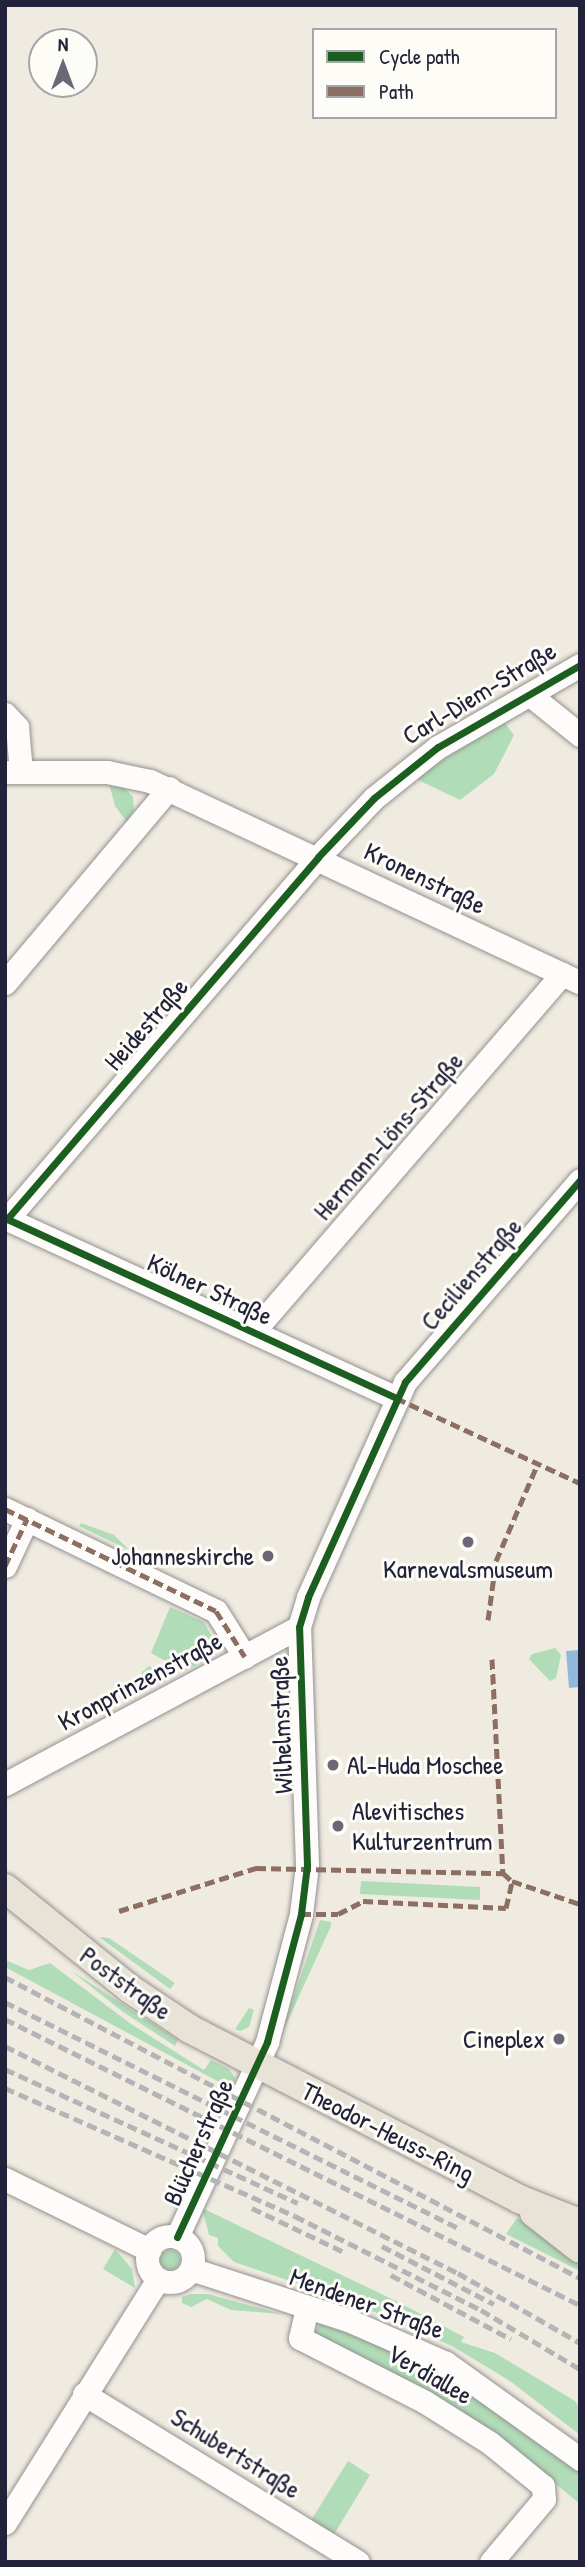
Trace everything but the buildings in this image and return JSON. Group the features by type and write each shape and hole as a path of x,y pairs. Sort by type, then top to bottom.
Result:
{"main road":[{"name":"Poststraße","path":"5,1888 146,2001 257,2064"},
{"name":"Theodor-Heuss-Ring","path":"257,2064 519,2199 580,2223"},
{"name":"Theodor-Heuss-Ring","path":"519,2199 580,2249"}],"street":[{"name":"Carl-Diem-Straße","path":"318,856 412,764 580,666"},
{"path":"530,695 580,735"},
{"path":"5,714 16,727 13,772"},
{"name":"Kronenstraße","path":"13,772 107,772 169,788 318,856 571,978"},
{"path":"5,983 169,788"},
{"name":"Heidestraße","path":"6,1218 318,856"},
{"name":"Hermann-Löns-Straße","path":"253,1332 571,978"},
{"name":"Cecilienstraße","path":"396,1398 405,1381 580,1180"},
{"name":"Kölner Straße","path":"6,1218 396,1398"},
{"name":"Wilhelmstraße","path":"257,2064 293,1948 306,1876 299,1627 396,1398"},
{"path":"5,1508 216,1611 245,1657"},
{"path":"5,1566 27,1519"},
{"name":"Kronprinzenstraße","path":"5,1784 299,1627"},
{"name":"Blücherstraße","path":"177,2237 257,2064"},
{"path":"5,2179 149,2250"},
{"path":"163,2237 177,2237 191,2250 191,2269 173,2283 158,2279 147,2263 149,2250 163,2237"},
{"name":"Mendener Straße","path":"191,2269 307,2308 446,2362 493,2392 580,2459"},
{"path":"5,2523 158,2279"},
{"name":"Verdiallee","path":"307,2308 300,2338 379,2377 468,2428 543,2486 545,2493 491,2562"},
{"name":"Schubertstraße","path":"84,2394 358,2562"}],"green space":[{"path":"504,722 514,735 494,774 460,800 414,778"},
{"path":"109,783 124,787 133,797 134,810 127,822 115,806"},
{"path":"81,1523 114,1535 129,1550 79,1526"},
{"path":"170,1607 204,1622 217,1646 214,1656 184,1671 151,1653"},
{"path":"555,1648 561,1655 556,1678 550,1681 529,1659 532,1654"},
{"path":"149,1666 169,1679 132,1696 142,1672"},
{"path":"361,1881 480,1887 480,1900 360,1894"},
{"path":"320,1920 331,1922 331,1926 279,2040"},
{"path":"99,1937 109,1938 175,1983 170,1989"},
{"path":"5,1960 29,1970 50,1963 131,2024 204,2070 211,2060 229,2069 235,2078 234,2090 5,1967"},
{"path":"70,1970 178,2040 175,2046 123,2012"},
{"path":"249,2008 254,2010 249,2027 240,2031 235,2029"},
{"path":"202,2208 396,2301 464,2337 461,2342 495,2353 575,2401 580,2409 580,2435 510,2381 452,2346 349,2301 234,2262 218,2246 218,2238 209,2235"},
{"path":"517,2218 580,2257 580,2271 506,2234"},
{"path":"115,2249 132,2269 135,2288 103,2269"},
{"path":"170,2250 177,2253 180,2260 177,2267 170,2270 163,2267 160,2260 163,2253"},
{"path":"208,2294 281,2314 231,2310 207,2299 191,2307 182,2303 182,2297"},
{"path":"320,2324 368,2340 465,2387 580,2473 580,2504 511,2447 314,2334"},
{"path":"348,2461 370,2475 333,2536 310,2522"}],"water":[{"path":"580,1650 580,1687 569,1688 566,1651"}],"railway":[{"path":"5,1977 580,2278"},
{"path":"5,2002 458,2228"},
{"path":"5,2019 580,2305"},
{"path":"5,2046 458,2273 580,2343"},
{"path":"5,2069 298,2203"},
{"path":"5,2088 295,2216 481,2310 580,2369"},
{"path":"252,2208 344,2252"},
{"path":"382,2246 494,2304"},
{"path":"391,2275 511,2339"}],"marked path":[{"path":"396,1398 580,1483"},
{"path":"488,1620 496,1561 538,1463"},
{"path":"5,1509 216,1611 245,1657"},
{"path":"5,1566 27,1519"},
{"path":"492,1659 503,1873"},
{"path":"119,1911 256,1868 503,1873 512,1881 580,1904"},
{"path":"301,1914 338,1914 363,1901 506,1908 512,1881"}],"cycle path":[{"path":"7,1219 318,857 374,798 438,747 580,665"},
{"path":"177,2237 267,2042 301,1914 307,1865 299,1627 308,1597 405,1382 580,1180"},
{"path":"5,1218 396,1398"}],"place":[{"name":"Karnevalsmuseum","path":"468,1542"},
{"name":"Johanneskirche","path":"268,1556"},
{"name":"Al-Huda Moschee","path":"333,1765"},
{"name":"Alevitisches Kulturzentrum","path":"338,1826"},
{"name":"Cineplex","path":"559,2039"}]}
